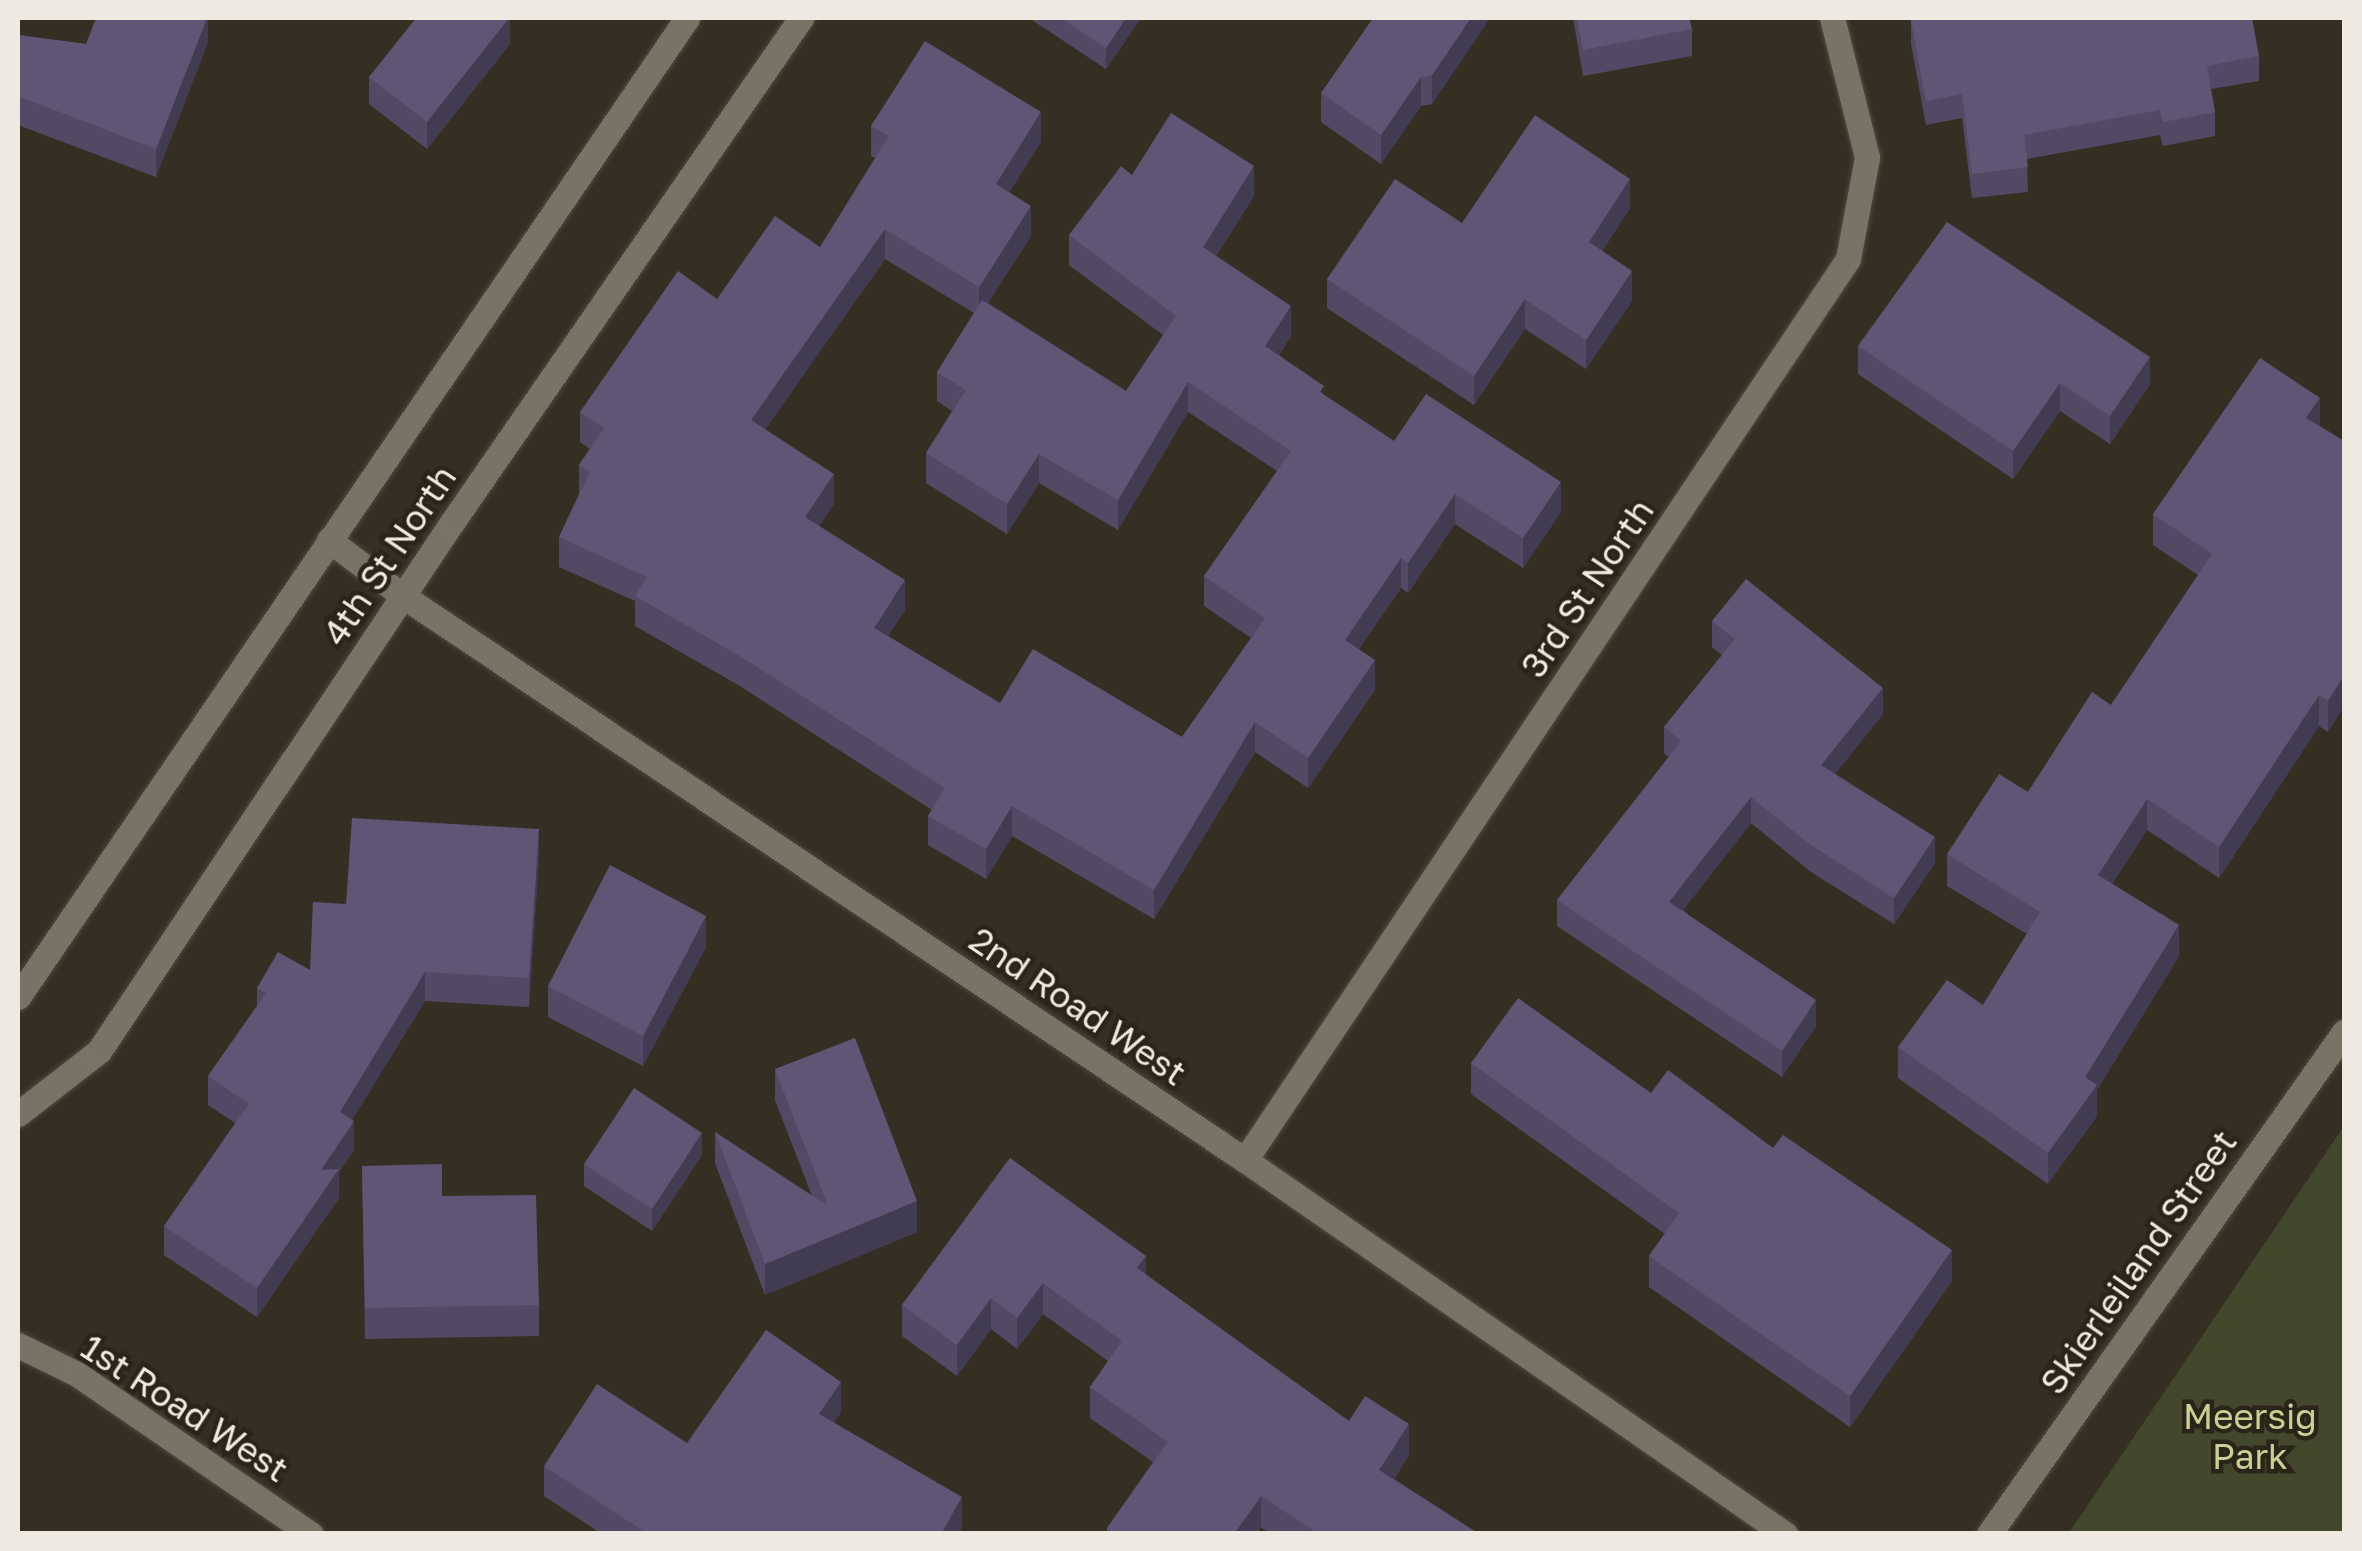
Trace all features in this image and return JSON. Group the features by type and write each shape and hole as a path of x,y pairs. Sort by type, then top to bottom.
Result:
{"street":[{"name":"4th St North","path":"18,998 687,18"},
{"name":"4th St North","path":"18,1114 99,1052 403,596 801,18"},
{"name":"3rd St North","path":"1244,1160 1848,259 1867,157 1832,18"},
{"name":"2nd Road West","path":"328,540 403,596 1244,1160 1785,1534"},
{"name":"Skierleiland Street","path":"1989,1534 2344,1032"},
{"name":"1st Road West","path":"18,1344 77,1374 310,1534"}],"green space":[{"name":"Meersig Park","path":"2344,1126 2344,1533 2069,1533"}],"building":[{"path":"96,18 207,18 156,149 18,96 18,35 86,44"},
{"path":"416,18 509,18 427,122 369,77"},
{"path":"1061,18 1126,18 1106,48"},
{"path":"1373,18 1471,18 1432,75 1421,77 1381,135 1321,93"},
{"path":"1577,18 1689,18 1692,29 1583,50"},
{"path":"2252,18 2259,56 2207,66 2215,112 2163,122 2160,110 2024,135 2028,167 1972,174 1962,94 1926,101 1911,20"},
{"path":"925,41 1041,112 996,184 1031,206 979,287 885,229 751,420 834,474 805,517 905,580 874,628 1000,703 1033,649 1182,737 1265,618 1204,576 1291,451 1188,382 1118,500 1039,454 1007,504 926,453 966,390 937,372 982,300 1126,391 1176,316 1069,235 1121,166 1132,175 1171,113 1254,166 1203,247 1291,306 1265,346 1324,386 1320,392 1394,441 1426,394 1561,482 1523,538 1455,494 1408,563 1401,558 1345,640 1375,660 1308,758 1255,722 1154,890 1012,806 986,849 928,816 945,788 740,656 635,596 647,577 559,537 590,472 579,465 604,428 580,412 678,271 717,299 775,216 820,247 889,136 871,126"},
{"path":"1535,115 1630,179 1589,242 1632,271 1586,340 1525,299 1474,376 1327,279 1395,179 1462,223"},
{"path":"1947,222 2150,357 2110,416 2060,383 2013,451 1858,346"},
{"path":"2260,358 2320,398 2306,418 2344,441 2344,675 2328,701 2319,695 2219,847 2147,799 2098,875 2179,925 2085,1077 2097,1085 2048,1153 1898,1047 1947,980 1983,1005 2040,912 1947,854 1999,774 2028,792 2092,692 2111,705 2212,554 2153,514"},
{"path":"1746,579 1883,688 1821,765 1935,837 1894,898 1811,845 1751,797 1669,902 1816,1000 1782,1051 1557,900 1681,741 1664,727 1735,639 1712,621"},
{"path":"352,818 539,829 529,978 425,972 340,1112 354,1121 321,1170 339,1169 257,1288 164,1226 249,1104 208,1076 266,993 257,988 278,952 310,970 313,902 346,904"},
{"path":"610,865 706,916 643,1036 548,986"},
{"path":"1518,998 1651,1093 1668,1070 1773,1148 1783,1135 1952,1250 1850,1396 1649,1256 1679,1213 1471,1063"},
{"path":"855,1038 917,1201 765,1264 715,1132 828,1206 775,1069"},
{"path":"634,1088 702,1133 652,1209 584,1164"},
{"path":"1010,1158 1146,1256 1137,1268 1349,1421 1365,1396 1409,1424 1379,1470 1479,1534 1319,1534 1261,1496 1234,1534 1115,1534 1107,1528 1168,1442 1090,1387 1122,1341 1043,1283 1017,1318 991,1298 957,1345 902,1305"},
{"path":"442,1164 442,1196 536,1195 539,1305 365,1308 362,1166"},
{"path":"766,1330 841,1382 819,1414 962,1497 941,1534 648,1534 544,1466 597,1384 687,1443"}]}
